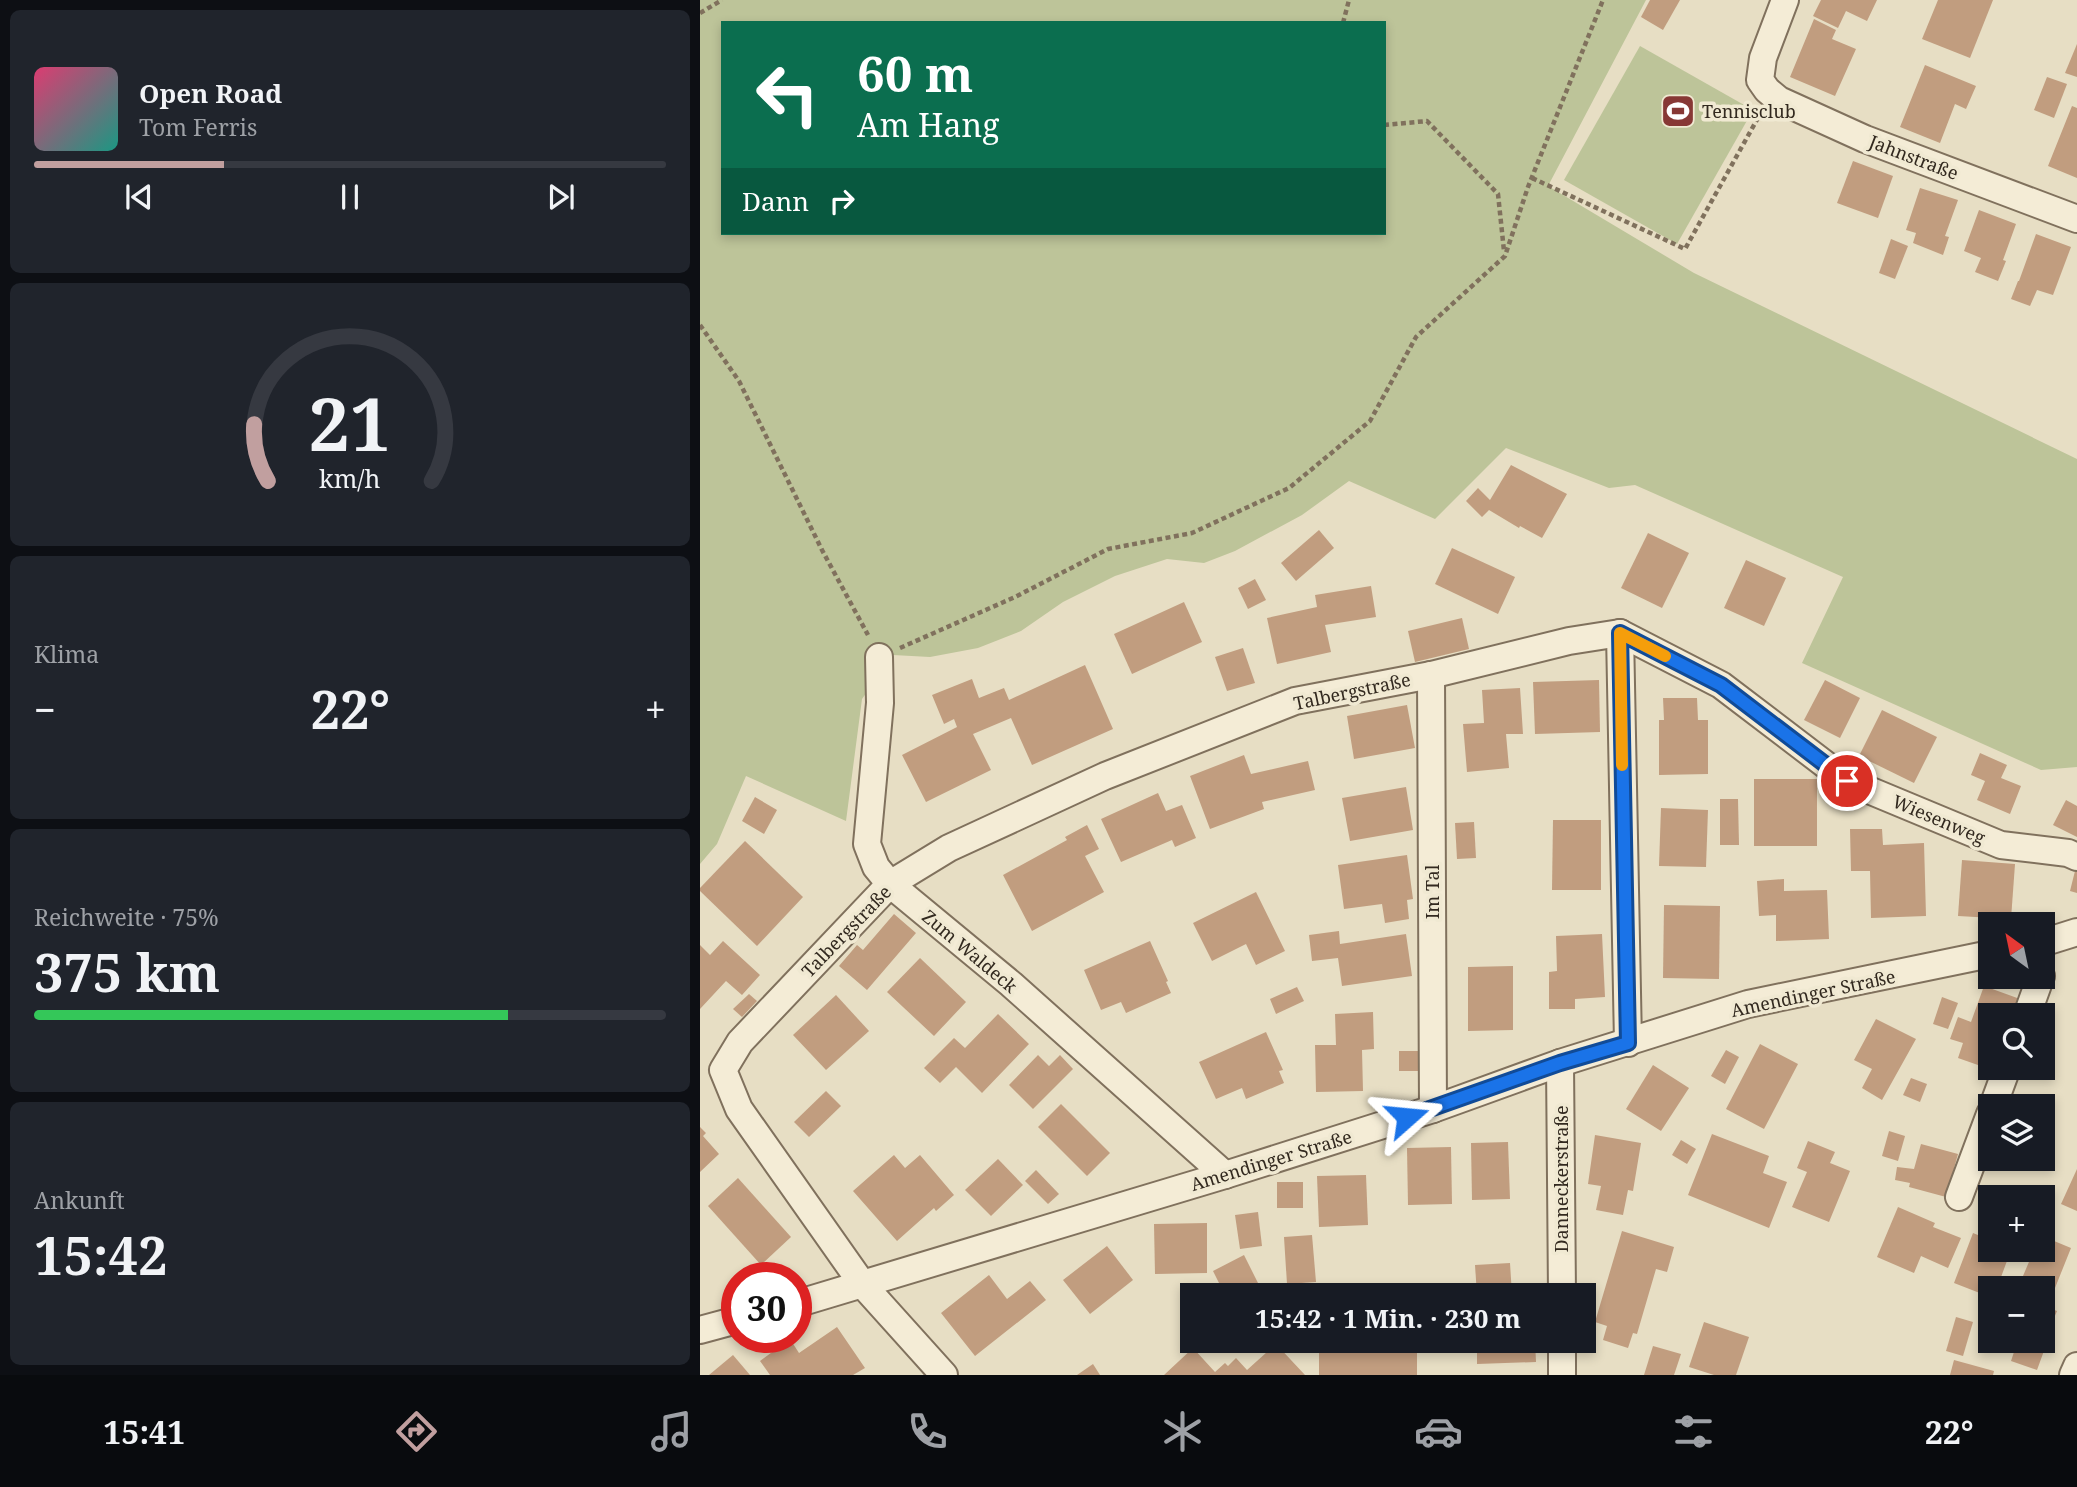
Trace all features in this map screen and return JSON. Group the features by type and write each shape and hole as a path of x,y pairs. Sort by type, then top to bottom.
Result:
{"street":[{"path":"1766,87 1763,58 1785,0"},
{"name":"Jahnstraße","path":"1766,87 1779,100 1865,139 2077,219"},
{"path":"1432,674 1620,633 1628,1043"},
{"name":"Wiesenweg","path":"1620,633 1721,685 1847,781 2001,845 2068,853 2077,857"},
{"name":"Zum Waldeck","path":"879,657 880,704 867,844 876,867 890,884 1011,984 1225,1175"},
{"name":"Talbergstraße","path":"944,1375 863,1285 739,1109 723,1070 740,1042 890,884 949,848 1105,776 1295,701 1432,674"},
{"name":"Im Tal","path":"1432,674 1433,1109"},
{"name":"Amendinger Straße","path":"812,1299 1225,1175 1433,1109 1560,1063 1748,1004 1978,956"},
{"name":"Danneckerstraße","path":"1560,1063 1562,1283"},
{"path":"1959,1197 1978,1146"},
{"path":"700,1331 721,1325"},
{"path":"1562,1353 1562,1375"},
{"path":"2073,1375 2077,1366"}],"path":[{"path":"700,13 722,0"},
{"path":"1344,21 1349,0"},
{"path":"700,325 739,381 822,551 879,657 1015,597 1108,549 1192,533 1289,488 1370,421 1416,337 1505,256 1532,178 1603,0"},
{"path":"1532,178 1685,249 1766,87"},
{"path":"1386,125 1427,121 1498,194 1505,256"}],"green space":[{"path":"700,0 1646,0 1548,186 1694,273 2077,459 2077,767 2041,770 1802,663 1843,577 1635,485 1609,488 1506,448 1435,519 1349,481 1302,515 1235,551 1204,563 1167,559 1115,576 1063,602 1021,631 978,648 930,657 893,655 862,699 846,821 746,776 717,844 700,864"},
{"path":"1640,46 1753,110 1677,244 1564,180"}],"building":[{"path":"1650,0 1680,0 1663,30 1641,17"},
{"path":"1821,0 1877,0 1867,21 1846,11 1838,28 1813,16"},
{"path":"1938,0 1993,0 1970,58 1922,39"},
{"path":"1814,19 1836,30 1832,39 1856,49 1835,96 1790,77"},
{"path":"2077,44 2077,77 2065,73"},
{"path":"1925,65 1976,86 1966,109 1955,104 1940,143 1900,127"},
{"path":"2047,77 2067,84 2054,118 2034,110"},
{"path":"2072,106 2077,108 2077,178 2048,166"},
{"path":"1853,161 1893,176 1878,218 1837,203"},
{"path":"1920,188 1958,200 1945,236 1949,237 1943,255 1913,243 1916,233 1906,230"},
{"path":"1979,210 2016,224 1998,281 1975,272 1981,258 1964,251"},
{"path":"2036,234 2071,247 2053,295 2037,290 2030,306 2011,299"},
{"path":"1891,239 1908,246 1895,279 1879,273"},
{"path":"1511,465 1567,494 1542,538 1489,510 1482,517 1466,501 1478,488 1490,500"},
{"path":"1319,530 1334,548 1296,581 1281,563"},
{"path":"1648,533 1689,553 1662,608 1621,588"},
{"path":"1452,548 1515,577 1498,614 1435,584"},
{"path":"1746,560 1786,578 1764,626 1724,608"},
{"path":"1255,579 1266,600 1248,609 1238,588"},
{"path":"1371,586 1376,617 1325,625 1331,652 1277,664 1267,618 1317,607 1315,595"},
{"path":"1184,602 1202,642 1132,674 1114,634"},
{"path":"1462,618 1469,649 1415,662 1408,631"},
{"path":"1243,648 1255,683 1227,691 1215,657"},
{"path":"1085,665 1113,729 1032,765 1011,718 973,734 991,770 926,802 902,755 957,727 954,719 944,724 932,695 972,679 979,698 1004,688 1009,700"},
{"path":"1599,680 1600,732 1535,734 1533,682"},
{"path":"1825,680 1860,698 1840,738 1804,720"},
{"path":"1520,688 1523,734 1506,734 1509,768 1467,772 1463,724 1484,723 1482,690"},
{"path":"1663,698 1697,698 1698,720 1708,720 1708,774 1659,775 1659,720 1664,720"},
{"path":"1407,705 1415,748 1354,759 1347,716"},
{"path":"1882,710 1937,737 1914,783 1859,756"},
{"path":"1980,753 2007,765 2001,778 2021,786 2010,814 1977,800 1985,781 1971,775"},
{"path":"1244,755 1251,774 1308,761 1315,790 1262,802 1264,809 1210,829 1190,776"},
{"path":"1754,779 1817,779 1817,846 1754,846"},
{"path":"1406,787 1413,830 1350,841 1342,798"},
{"path":"1158,793 1166,811 1182,805 1196,838 1175,847 1172,840 1121,862 1101,819"},
{"path":"755,797 777,810 764,834 742,821"},
{"path":"1720,799 1738,799 1739,845 1720,845"},
{"path":"2066,800 2077,806 2077,837 2053,825"},
{"path":"1661,808 1708,810 1706,867 1659,866"},
{"path":"1553,820 1601,820 1601,890 1552,890"},
{"path":"1474,822 1476,858 1457,859 1455,823"},
{"path":"1087,825 1099,849 1085,856 1104,892 1032,931 1003,875 1067,840 1065,837"},
{"path":"1850,829 1882,829 1883,845 1924,843 1926,916 1871,918 1870,871 1851,871"},
{"path":"745,841 803,897 757,946 700,891"},
{"path":"1407,855 1413,899 1407,900 1409,919 1385,923 1382,904 1344,909 1338,865"},
{"path":"1962,860 2015,864 2012,912 1978,912 1978,917 1958,916"},
{"path":"2077,867 2077,893 2070,891"},
{"path":"1784,879 1784,891 1827,890 1829,939 1776,941 1776,915 1759,916 1757,881"},
{"path":"1256,892 1285,951 1256,965 1246,944 1212,961 1193,923"},
{"path":"1664,905 1720,906 1719,979 1663,978"},
{"path":"894,914 916,933 867,990 839,966 857,945 863,950"},
{"path":"1339,931 1340,944 1406,934 1412,976 1342,986 1338,958 1312,961 1309,935"},
{"path":"1602,934 1605,997 1575,999 1575,1009 1549,1009 1549,972 1557,971 1556,936"},
{"path":"723,941 760,975 742,995 726,981 700,1009 700,945 710,955"},
{"path":"1150,941 1171,993 1126,1013 1121,1002 1101,1010 1084,970"},
{"path":"920,958 966,1002 934,1036 887,992"},
{"path":"1513,966 1513,1030 1468,1031 1468,967"},
{"path":"1297,987 1304,1001 1276,1014 1270,999"},
{"path":"1983,989 1992,989 2020,999 2018,1003 1978,1003 1978,1065 1958,1058 1963,1043 1950,1039 1958,1017 1971,1022"},
{"path":"749,994 757,1001 742,1017 733,1009"},
{"path":"836,995 869,1031 826,1070 793,1035"},
{"path":"1942,997 1958,1003 1948,1029 1933,1024"},
{"path":"1373,1012 1374,1049 1362,1050 1363,1091 1316,1092 1315,1045 1336,1045 1335,1014"},
{"path":"998,1014 1029,1044 982,1093 956,1067 940,1083 924,1068 954,1038 965,1048"},
{"path":"1876,1019 1916,1039 1882,1100 1862,1088 1872,1069 1854,1060"},
{"path":"1266,1032 1283,1070 1279,1071 1284,1083 1246,1099 1242,1088 1216,1099 1199,1062"},
{"path":"1760,1044 1798,1064 1764,1129 1726,1109"},
{"path":"1726,1050 1739,1057 1725,1084 1711,1076"},
{"path":"1399,1051 1422,1051 1422,1071 1399,1071"},
{"path":"1038,1055 1049,1066 1060,1055 1073,1069 1033,1109 1009,1085"},
{"path":"1653,1065 1689,1088 1661,1131 1626,1109"},
{"path":"1911,1078 1927,1084 1920,1102 1903,1095"},
{"path":"826,1091 841,1106 809,1137 794,1122"},
{"path":"1061,1104 1110,1153 1087,1176 1038,1127"},
{"path":"700,1127 706,1133 703,1136 719,1154 700,1172"},
{"path":"1889,1131 1905,1136 1898,1161 1882,1156"},
{"path":"1712,1134 1769,1156 1763,1173 1787,1182 1769,1228 1688,1195"},
{"path":"1595,1135 1641,1143 1633,1191 1628,1190 1623,1215 1596,1210 1601,1186 1588,1184"},
{"path":"1681,1140 1696,1149 1687,1164 1672,1155"},
{"path":"1808,1141 1835,1152 1830,1163 1850,1171 1829,1222 1792,1207 1807,1172 1797,1168"},
{"path":"1508,1142 1510,1199 1472,1200 1471,1143"},
{"path":"1921,1144 1958,1154 1946,1197 1909,1187 1910,1183 1895,1180 1897,1167 1914,1169"},
{"path":"1451,1147 1452,1204 1408,1205 1407,1148"},
{"path":"894,1155 905,1168 920,1155 954,1195 936,1211 934,1208 897,1241 853,1191"},
{"path":"998,1159 1023,1185 991,1216 965,1190"},
{"path":"2077,1169 2077,1211 2061,1204"},
{"path":"1036,1170 1059,1194 1048,1204 1025,1181"},
{"path":"1366,1175 1368,1225 1319,1227 1317,1176"},
{"path":"738,1178 791,1237 764,1262 758,1262 708,1206"},
{"path":"1277,1182 1303,1182 1303,1208 1277,1208"},
{"path":"1898,1207 1935,1223 1933,1227 1961,1238 1948,1268 1921,1256 1914,1273 1877,1257"},
{"path":"1258,1212 1262,1246 1240,1249 1235,1215"},
{"path":"1207,1223 1207,1273 1155,1274 1154,1224"},
{"path":"1622,1231 1674,1247 1667,1272 1656,1269 1637,1334 1633,1333 1628,1348 1603,1340 1607,1326 1596,1322"},
{"path":"1973,1233 1978,1235 1978,1262 2007,1262 2001,1276 1978,1276 1978,1292 1954,1283"},
{"path":"1312,1235 1316,1282 1287,1283 1284,1237"},
{"path":"2055,1241 2071,1248 2055,1288 2055,1276 2023,1276 2029,1262 2055,1262"},
{"path":"1107,1246 1133,1280 1090,1314 1063,1280"},
{"path":"1244,1255 1258,1283 1219,1283 1213,1271"},
{"path":"1510,1263 1511,1283 1476,1283 1475,1265"},
{"path":"989,1275 1007,1299 1030,1281 1046,1300 975,1356 941,1313"},
{"path":"1956,1317 1973,1322 1963,1356 1946,1351"},
{"path":"1704,1322 1749,1337 1736,1375 1714,1375 1689,1367"},
{"path":"837,1327 865,1368 853,1375 770,1375 760,1361 771,1353 812,1353 812,1344"},
{"path":"1653,1346 1681,1354 1674,1375 1644,1375"},
{"path":"1188,1353 1198,1353 1215,1372 1225,1363 1228,1366 1236,1358 1247,1370 1266,1353 1284,1353 1305,1375 1164,1375"},
{"path":"1319,1353 1417,1353 1417,1375 1319,1375"},
{"path":"1477,1353 1536,1353 1536,1362 1477,1364"},
{"path":"2014,1353 2043,1353 2037,1370 2011,1361"},
{"path":"733,1355 750,1375 709,1375"},
{"path":"1954,1360 1994,1371 1993,1375 1950,1375"},
{"path":"1093,1364 1100,1375 1077,1375"}],"slow traffic":[{"path":"1622,765 1620,633 1665,656"}],"place":[{"name":"Tennisclub","path":"1678,111"}],"route":[{"path":"1407,1117 1560,1063 1628,1043 1620,633 1721,685 1847,781"}]}
